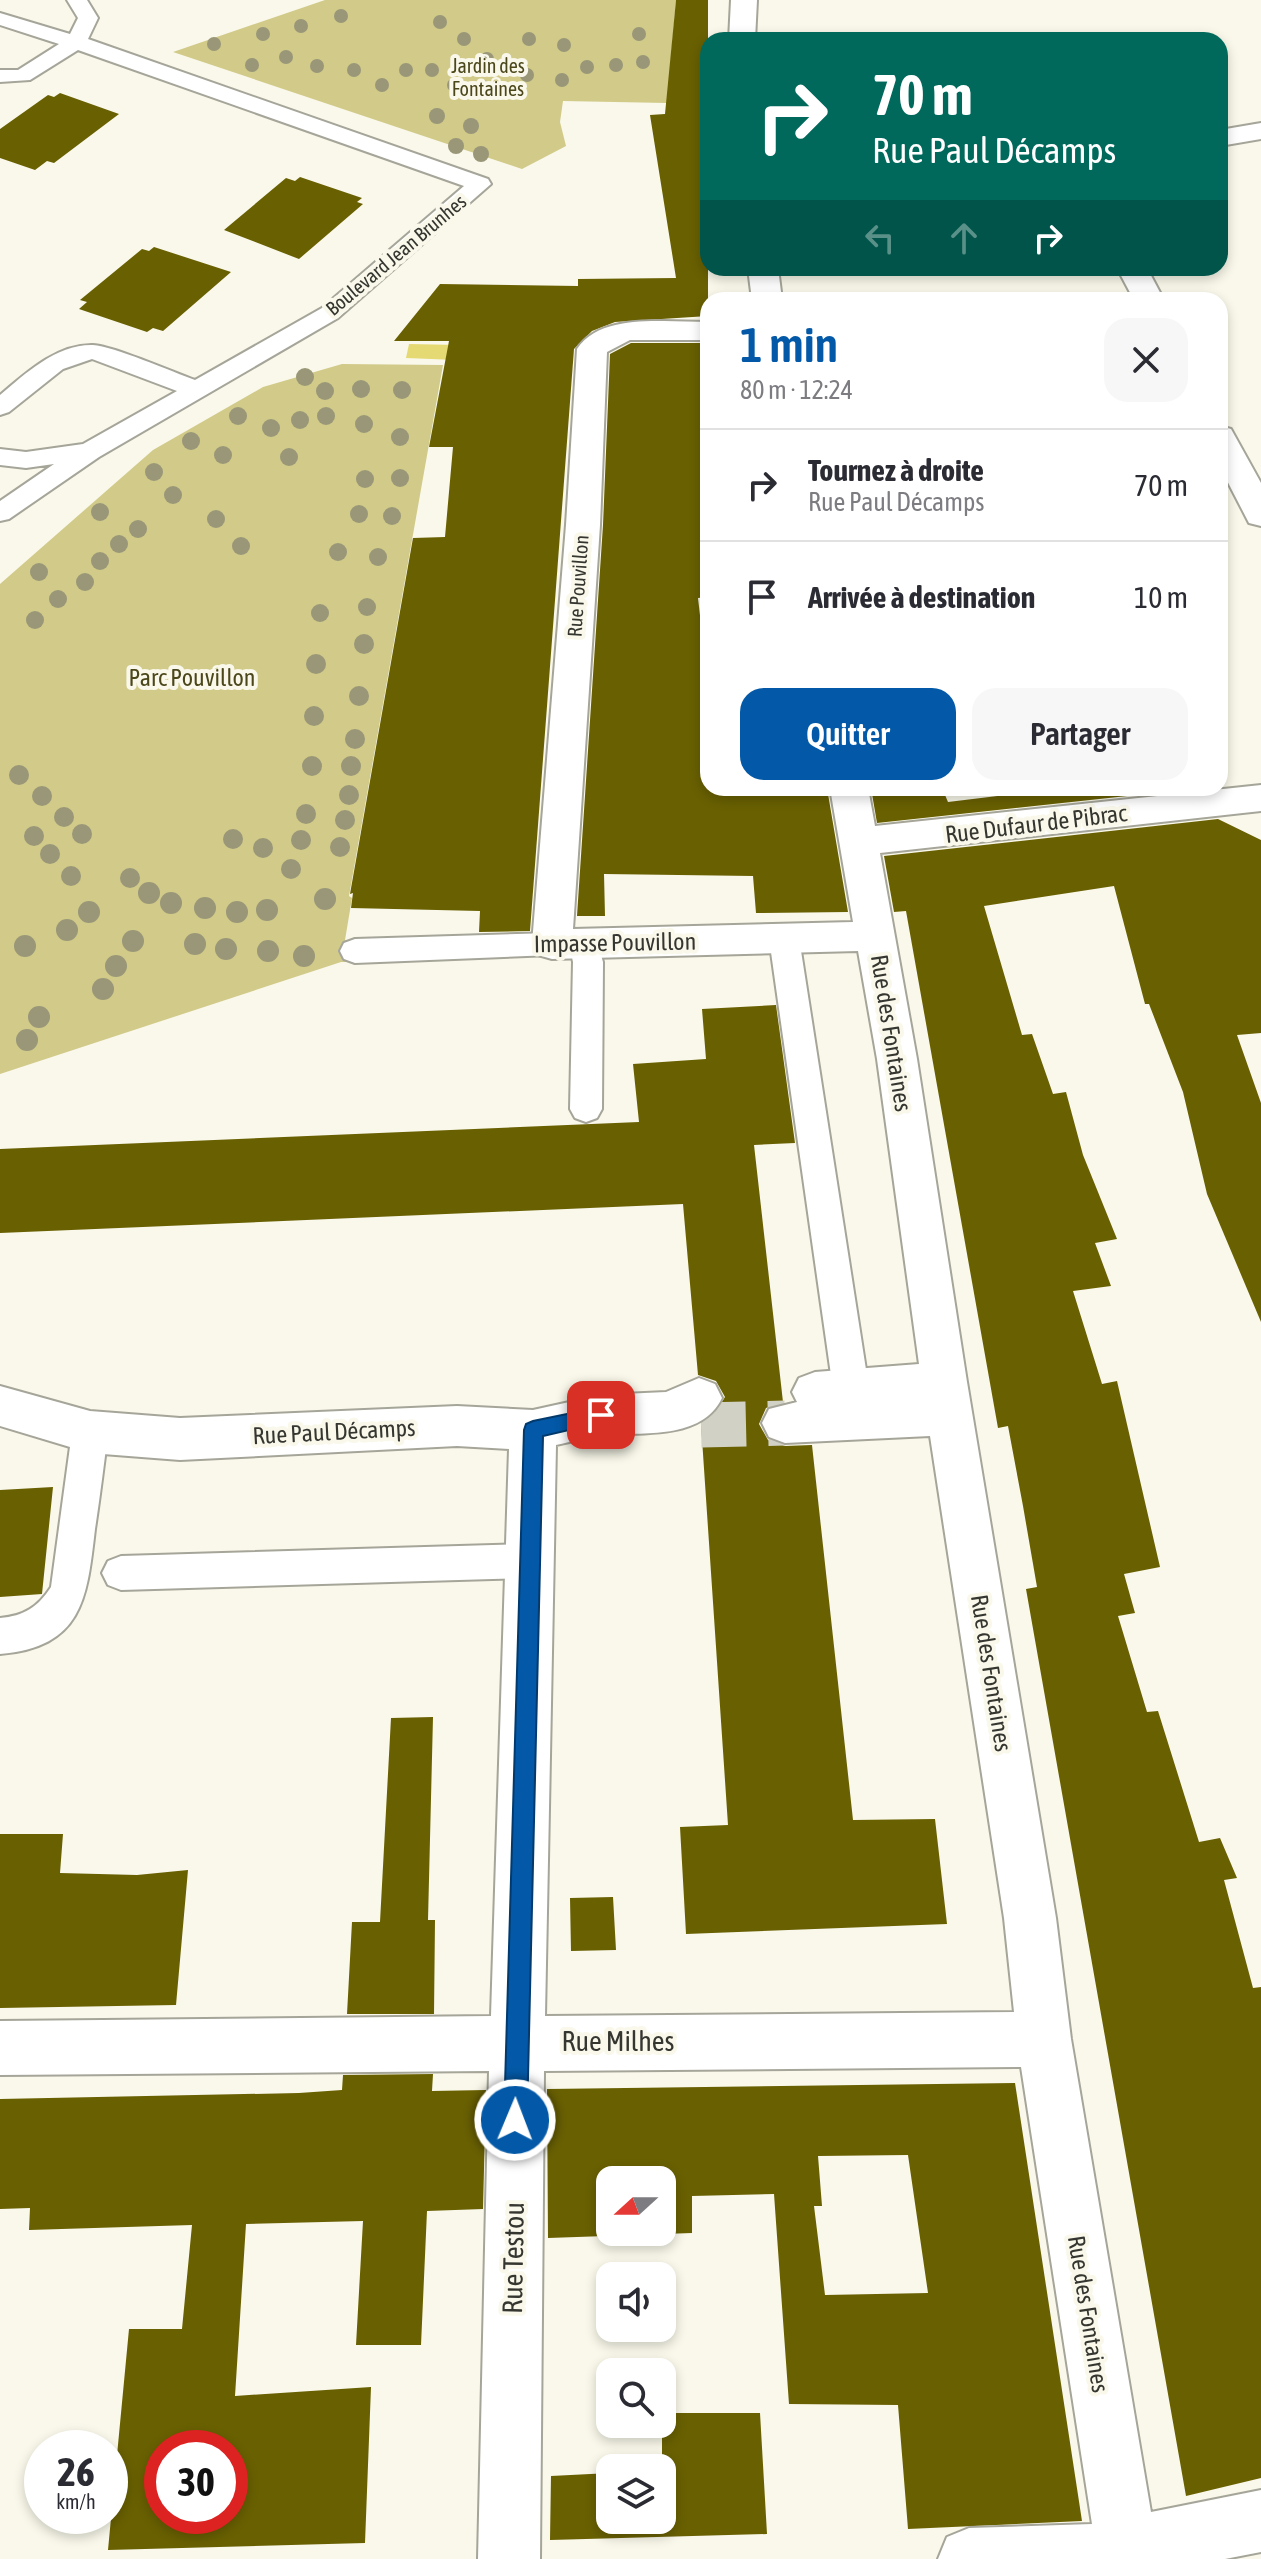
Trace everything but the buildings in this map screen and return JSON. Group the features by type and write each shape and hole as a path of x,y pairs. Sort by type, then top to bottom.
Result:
{"street":[{"path":"742,32 744,0"},
{"path":"1228,137 1261,131"},
{"name":"Rue Pouvillon","path":"568,944 592,349 603,338 625,332 700,331"},
{"path":"1228,451 1261,515"},
{"name":"Rue des Fontaines","path":"850,796 1030,1918 1044,2039 1127,2555"},
{"name":"Rue Dufaur de Pibrac","path":"858,842 1261,798"},
{"name":"Impasse Pouvillon","path":"568,944 875,936"},
{"path":"851,1389 947,1398 783,1409 851,1389"},
{"name":"Rue Paul Décamps","path":"0,1406 90,1432 180,1439 457,1426 533,1430 601,1415 690,1411"},
{"name":"Rue Testou","path":"509,2559 517,2042 533,1430"},
{"name":"Rue Milhes","path":"0,2048 1044,2039"},
{"path":"969,2559 1127,2555 1261,2521"}],"lane":[{"path":"0,76 23,76 76,42 88,18 77,0"},
{"name":"Boulevard Jean Brunhes","path":"0,19 76,42 480,184 330,313 90,451 0,513"},
{"path":"0,407 54,363 76,353 94,352 196,389"},
{"path":"0,457 26,460 90,451"},
{"path":"784,938 851,1389"},
{"path":"568,944 588,962 586,1109"},
{"name":"Impasse Pouvillon","path":"355,951 568,944"},
{"path":"0,1636 25,1634 35,1628 55,1614 69,1591 90,1432"},
{"path":"121,1573 530,1561"}],"green space":[{"name":"Jardin des Fontaines","path":"325,0 676,0 667,103 563,101 560,122 566,146 522,169 173,52"},
{"name":"Parc Pouvillon","path":"342,364 443,365 349,896 352,898 345,940 356,941 356,962 341,962 0,1074 0,584 153,450 263,387"}],"shaded area":[{"path":"409,344 458,345 456,360 406,358"}],"tunnel":[{"path":"701,1425 785,1423"}],"route":[{"path":"515,2120 533,1430 601,1415"}]}
